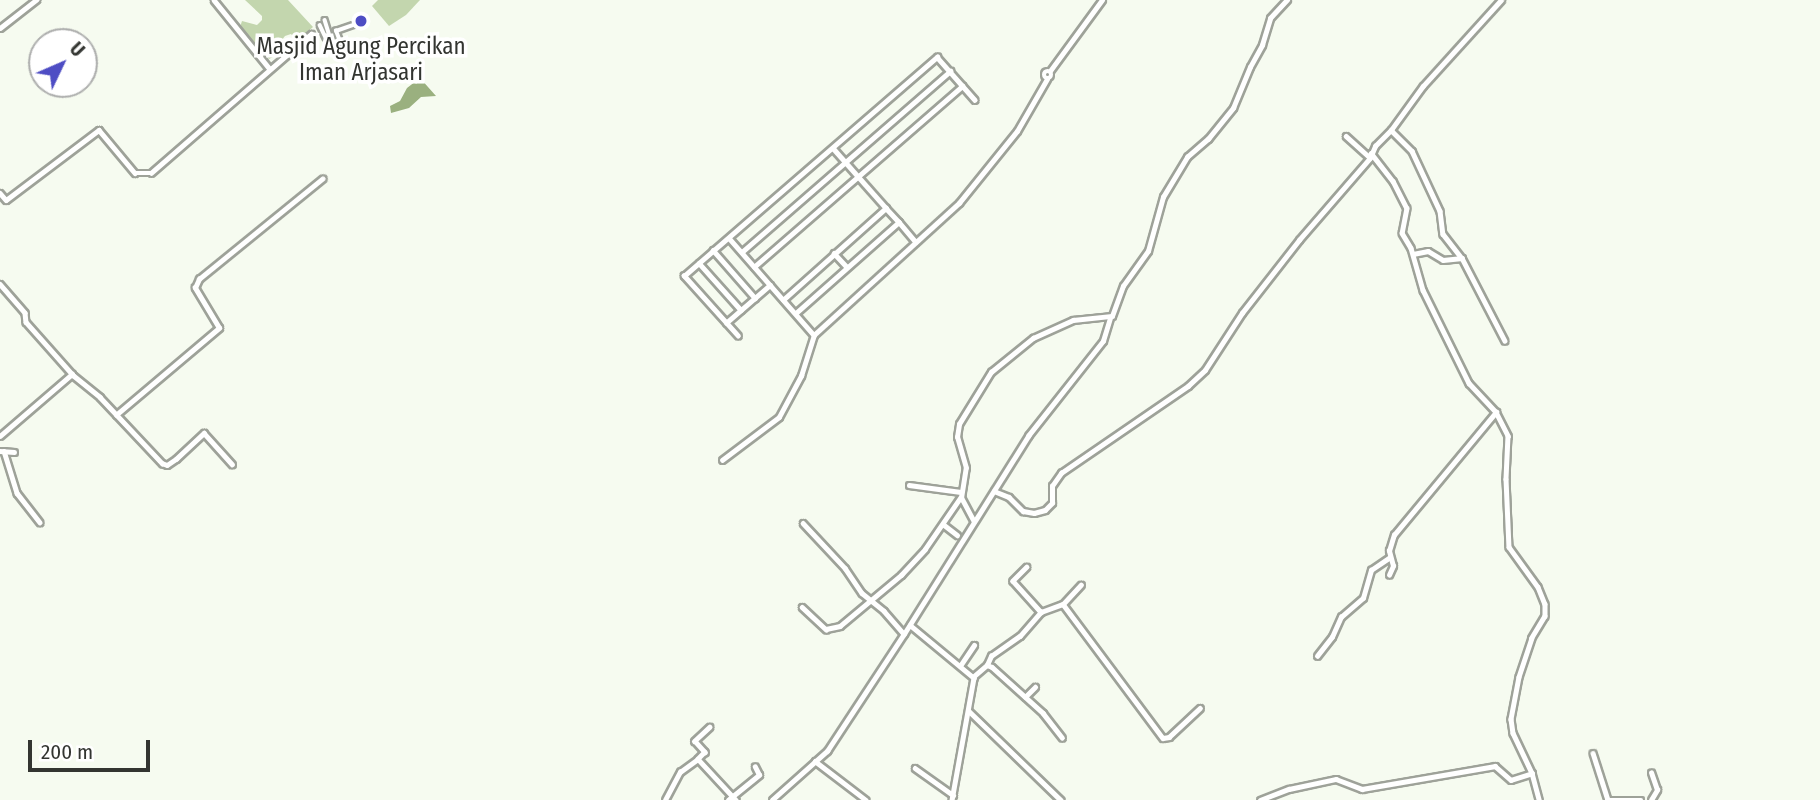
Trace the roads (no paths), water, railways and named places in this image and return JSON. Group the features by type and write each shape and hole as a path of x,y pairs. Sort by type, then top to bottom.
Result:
{"street":[{"path":"0,28 36,0"},
{"path":"214,0 268,68"},
{"path":"722,460 758,435 785,409 801,376 814,335 959,203 1010,141 1047,79 1052,76 1050,71 1102,0"},
{"path":"772,800 827,751 910,625 1028,436 1103,341 1123,286 1148,251 1163,197 1187,157 1208,139 1233,108 1262,45 1270,18 1287,0"},
{"path":"994,491 1009,497 1023,511 1042,511 1052,503 1052,486 1061,473 1188,386 1205,370 1242,313 1299,240 1391,130 1423,86 1500,0"},
{"path":"341,44 327,30 353,25"},
{"path":"0,193 6,200 99,131 135,173 151,173 223,112 268,68 311,34"},
{"path":"738,336 684,276 937,57 975,100"},
{"path":"742,253 950,71"},
{"path":"754,267 962,86"},
{"path":"1391,130 1412,151 1440,211 1443,234 1462,258 1505,341"},
{"path":"1346,136 1370,155 1393,181 1407,208 1401,228 1423,290 1464,375 1496,412 1509,442 1506,479 1509,547 1538,587 1545,604 1545,616 1532,638 1520,675 1511,719 1513,733 1532,774 1539,800"},
{"path":"833,148 916,242"},
{"path":"116,415 219,328 195,288 199,279 322,180"},
{"path":"783,300 886,208"},
{"path":"796,313 899,222"},
{"path":"729,237 814,335"},
{"path":"713,250 755,298"},
{"path":"1412,254 1428,251 1443,260 1462,258"},
{"path":"834,253 847,267"},
{"path":"699,263 741,310"},
{"path":"0,284 24,312 26,322 72,374 164,465 176,459 204,433 232,464"},
{"path":"726,323 769,285"},
{"path":"802,607 819,624 831,630 873,600 906,570 943,524 961,495 966,468 957,428 991,372 1049,329 1083,317 1110,318"},
{"path":"0,436 72,374"},
{"path":"1389,575 1394,535 1496,412"},
{"path":"14,452 2,451 17,493 40,522"},
{"path":"909,485 961,495"},
{"path":"961,495 974,522"},
{"path":"803,523 845,568 862,593 873,600 904,634"},
{"path":"943,524 957,536"},
{"path":"1317,656 1332,637 1341,617 1363,598 1371,570 1390,558"},
{"path":"1027,567 1013,581 1041,612"},
{"path":"915,768 953,798 973,677 987,665 991,656 1020,636 1041,612 1063,604 1081,585"},
{"path":"1063,604 1163,738 1169,737 1200,708"},
{"path":"910,625 973,677"},
{"path":"960,666 974,645"},
{"path":"987,665 1043,713 1062,737"},
{"path":"1025,696 1035,687"},
{"path":"968,711 1060,800"},
{"path":"665,800 680,772 705,752 695,741 710,727"},
{"path":"1593,753 1606,800 1641,800"},
{"path":"698,760 732,799 759,775 755,767"},
{"path":"815,761 866,800"},
{"path":"1260,800 1336,779 1362,789 1495,766 1514,780 1532,774"},
{"path":"1651,772 1657,790 1651,800"}],"place":[{"name":"Masjid Agung Percikan Iman Arjasari","path":"361,21"}]}
